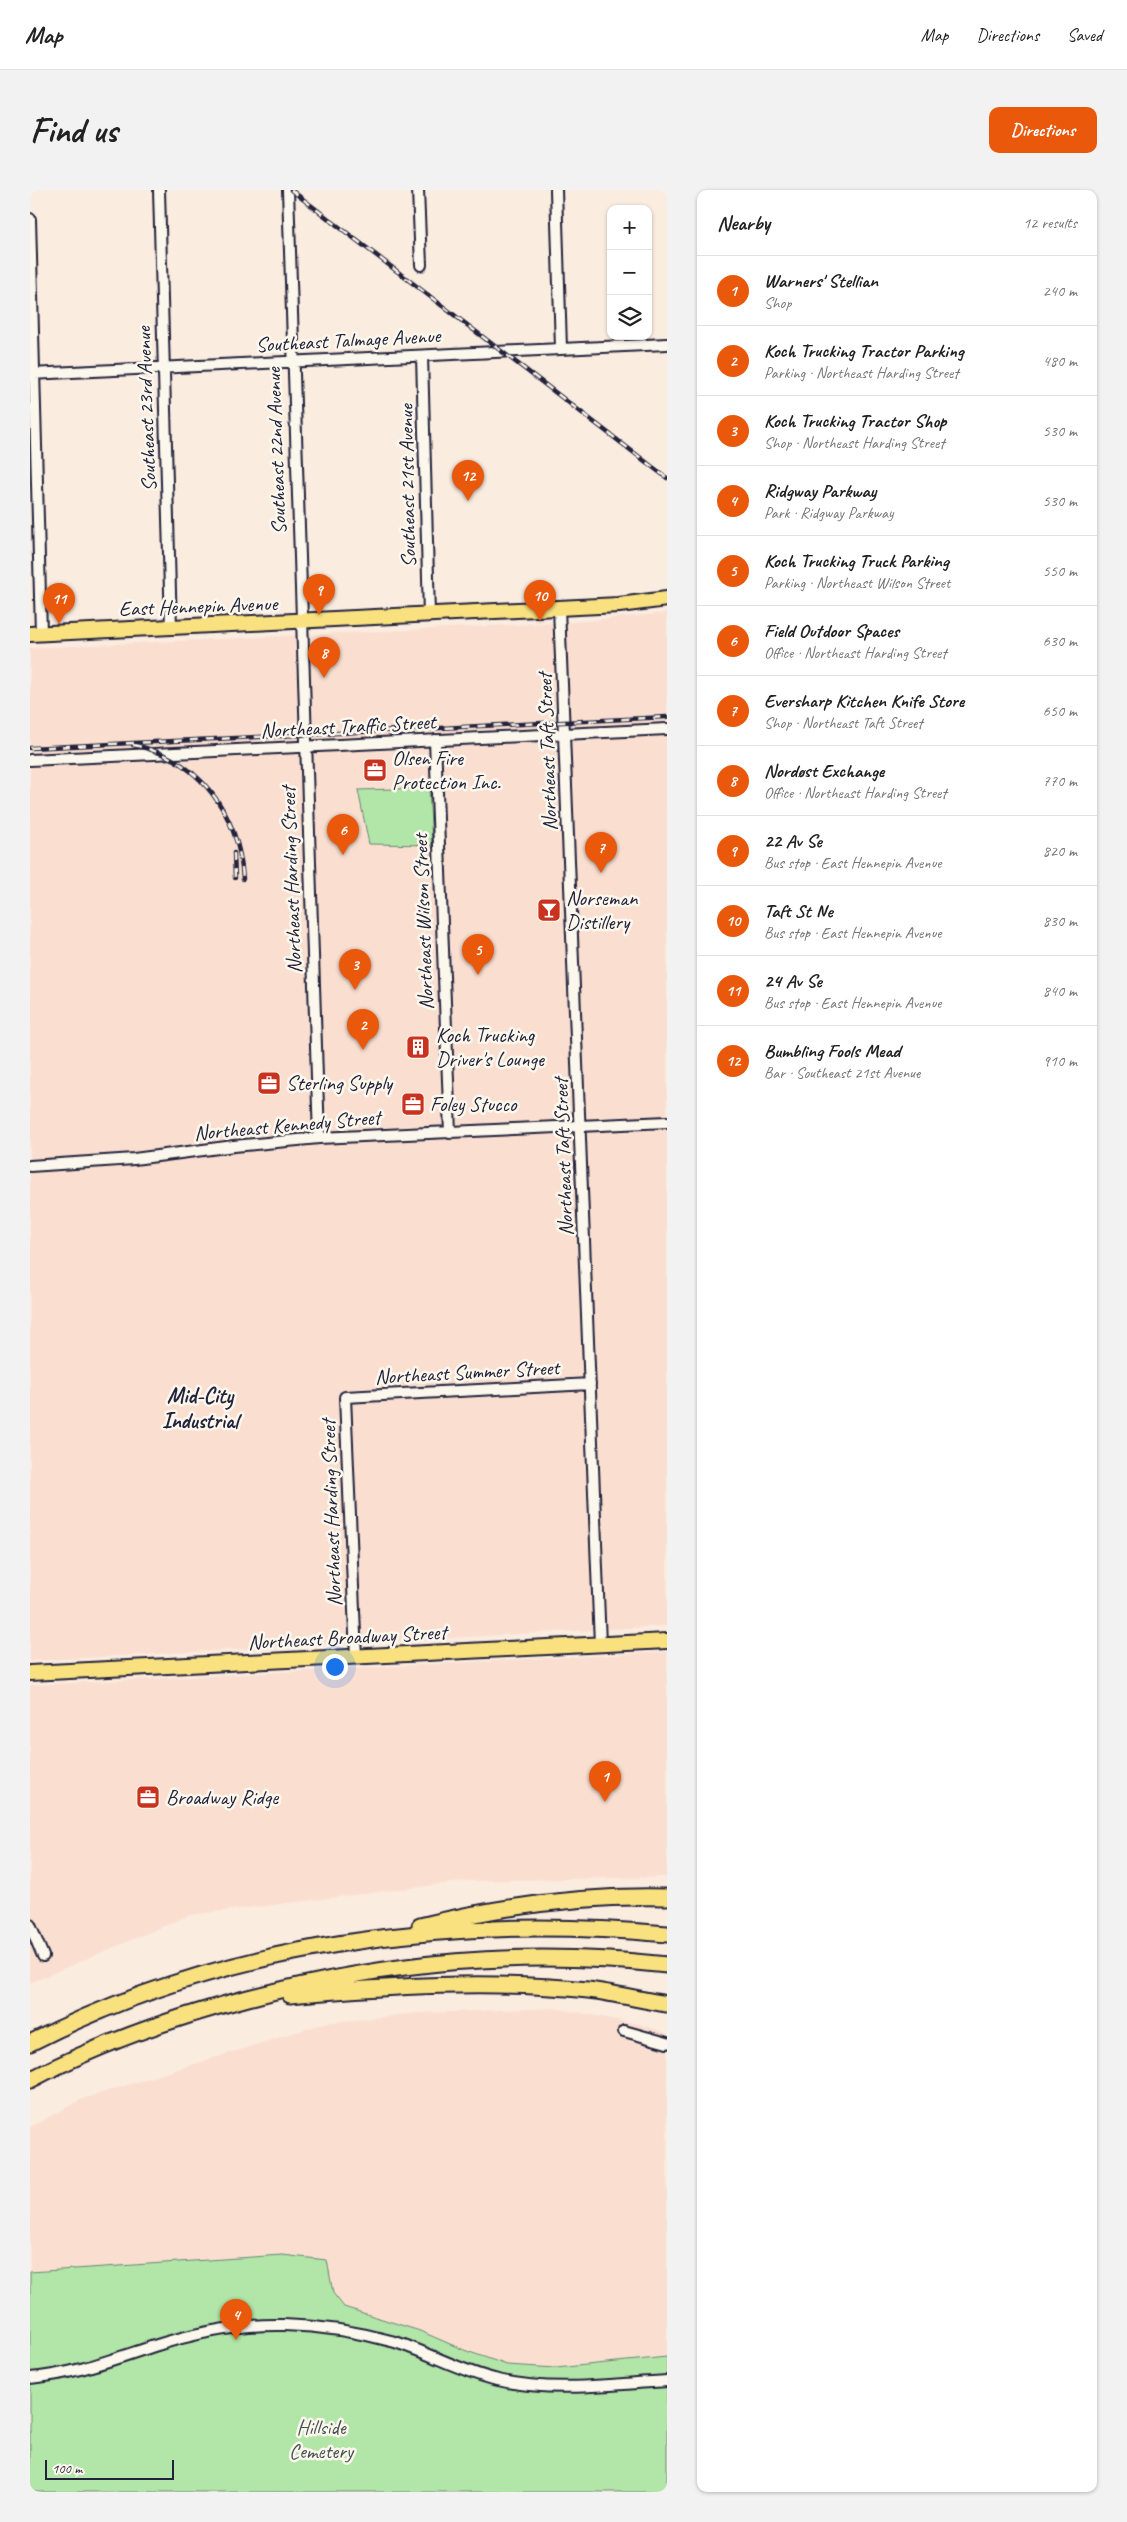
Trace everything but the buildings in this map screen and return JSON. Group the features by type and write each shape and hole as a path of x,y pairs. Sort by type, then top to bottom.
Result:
{"highway":[{"path":"30,2043 62,2026 110,2007 207,1974 296,1952 378,1937 471,1914 543,1903 628,1896 667,1897"},
{"path":"378,1937 547,1927 667,1934"},
{"path":"30,2080 124,2036 229,2003 358,1973 496,1957 559,1957 667,1965"},
{"path":"229,2003 351,1990 472,1983 589,1990 667,2004"}],"main road":[{"name":"East Hennepin Avenue","path":"35,634 559,608 631,604 667,599"},
{"name":"Northeast Broadway Street","path":"30,1673 667,1641"}],"street":[{"name":"Southeast 23rd Avenue","path":"159,190 171,628"},
{"name":"Southeast 22nd Avenue","path":"288,190 301,622"},
{"path":"418,190 421,265"},
{"path":"556,190 561,348"},
{"path":"30,219 35,634"},
{"name":"Southeast Talmage Avenue","path":"32,374 667,344"},
{"name":"Southeast 21st Avenue","path":"422,356 429,615"},
{"name":"Northeast Taft Street","path":"559,608 600,1644"},
{"name":"Northeast Harding Street","path":"301,622 319,1138"},
{"name":"Northeast Traffic Street","path":"30,760 667,729"},
{"name":"Northeast Wilson Street","path":"435,740 450,1133"},
{"name":"Northeast Kennedy Street","path":"30,1166 134,1160 234,1146 319,1138 667,1122"},
{"name":"Northeast Summer Street","path":"345,1397 590,1384"},
{"name":"Northeast Harding Street","path":"345,1397 356,1657"},
{"path":"30,1925 42,1956"},
{"path":"624,2031 667,2043"},
{"path":"30,2378 82,2370 154,2346 222,2330 282,2325 333,2329 381,2339 424,2353 456,2368 513,2383 558,2387 667,2381"}],"shaded area":[{"path":"667,613 667,1626 30,1661 30,648 573,622"},
{"path":"667,1652 667,1877 468,1881 190,1915 30,1983 30,1685"},
{"path":"555,2008 639,2024 667,2033 667,2357 556,2368 507,2365 464,2350 420,2331 344,2307 333,2293 326,2260 282,2255 30,2272 30,2127 82,2099 325,2023 418,2013"}],"green space":[{"path":"429,788 432,845 369,844 358,790"},
{"name":"Hillside Cemetery","path":"282,2255 327,2260 333,2293 344,2307 420,2331 464,2350 507,2365 556,2368 667,2357 667,2492 30,2492 30,2272"}],"railway":[{"path":"291,190 667,478"},
{"path":"30,748 667,717"},
{"path":"133,745 157,752 178,762 196,776 212,793 234,833 240,855 243,879"},
{"path":"234,853 235,878"}],"place":[{"name":"Bumbling Fools Mead","path":"468,501"},
{"name":"22 Av Se","path":"319,615"},
{"name":"Taft St Ne","path":"540,621"},
{"name":"24 Av Se","path":"59,624"},
{"name":"Nordøst Exchange","path":"324,678"},
{"name":"Olsen Fire Protection Inc.","path":"375,770"},
{"name":"Field Outdoor Spaces","path":"343,855"},
{"name":"Eversharp Kitchen Knife Store","path":"601,873"},
{"name":"Norseman Distillery","path":"549,910"},
{"name":"Koch Trucking Truck Parking","path":"478,975"},
{"name":"Koch Trucking Tractor Shop","path":"355,990"},
{"name":"Koch Trucking Driver's Lounge","path":"418,1047"},
{"name":"Koch Trucking Tractor Parking","path":"363,1050"},
{"name":"Sterling Supply","path":"269,1083"},
{"name":"Foley Stucco","path":"413,1104"},
{"name":"Broadway Ridge","path":"148,1797"},
{"name":"Warners' Stellian","path":"605,1802"},
{"name":"Ridgway Parkway","path":"236,2340"}],"district":[{"name":"Mid-City Industrial","path":"200,1408"}]}
